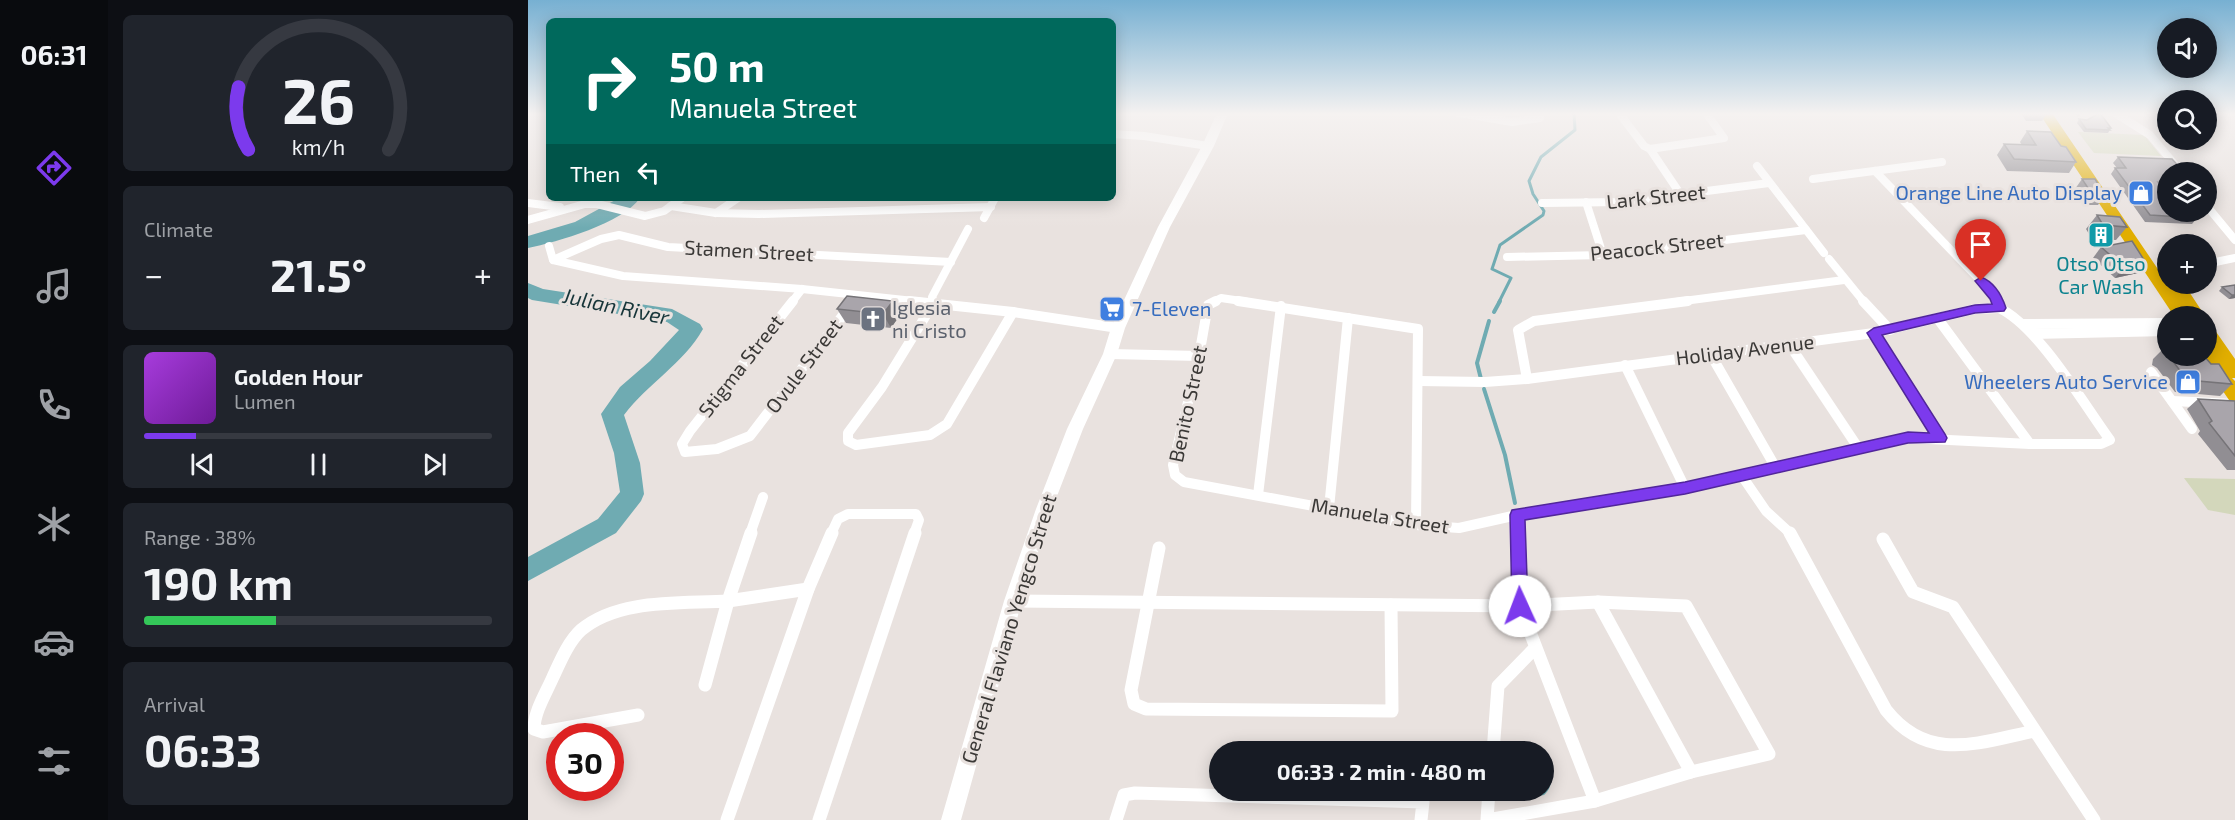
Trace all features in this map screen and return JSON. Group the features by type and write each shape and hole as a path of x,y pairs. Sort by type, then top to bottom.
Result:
{"highway":[{"path":"2073,151 2157,264"},
{"path":"2083,151 2157,262"},
{"path":"2217,346 2235,372"},
{"path":"2215,366 2235,395"}],"main road":[{"name":"General Flaviano Yengco Street","path":"951,820 1013,601 1044,508 1075,429 1110,354 1118,328 1164,227 1205,151"}],"street":[{"path":"1652,151 1682,195"},
{"path":"1813,179 1942,162"},
{"path":"1757,166 1844,280 1890,330"},
{"path":"1875,171 1996,297 2000,308 2014,315 2033,334 2157,331"},
{"name":"Lark Street","path":"1542,203 1621,202 1769,183"},
{"path":"528,220 565,207 585,204 597,204 645,216 664,212 678,201"},
{"path":"716,213 734,201"},
{"path":"672,206 716,213 993,202"},
{"path":"984,218 993,202"},
{"path":"1586,202 1604,255"},
{"path":"528,203 565,207"},
{"path":"2217,218 2235,240"},
{"path":"968,230 932,297 933,304 882,387 848,433 848,441 856,446 930,435 947,424 1013,312"},
{"name":"Peacock Street","path":"1507,257 1604,255 1806,230"},
{"name":"Stamen Street","path":"553,260 608,236 619,235 668,247 951,262"},
{"path":"549,246 553,260 623,276 802,289 1013,312 1118,328"},
{"path":"2217,262 2235,258"},
{"path":"1527,379 1518,330 1534,321 1844,280"},
{"name":"Stigma Street","path":"750,436 717,449 700,452 686,452 682,444 802,289"},
{"name":"Ovule Street","path":"750,436 857,296"},
{"name":"Benito Street","path":"1175,475 1173,465 1199,356 1208,305 1221,298 1281,306"},
{"path":"1258,495 1281,306 1418,329 1416,525"},
{"name":"Holiday Avenue","path":"1419,381 1485,382 1527,379 1874,333 1975,309 2000,308"},
{"path":"1329,508 1348,318"},
{"path":"1938,319 2030,444"},
{"path":"2024,324 2157,323"},
{"path":"1874,333 1940,438"},
{"name":"Manuela Street","path":"1175,475 1185,482 1416,525 1459,528 1517,515 1685,488 1908,438 2030,444 2101,444 2110,440 2033,334"},
{"path":"1789,344 1859,449"},
{"path":"1110,354 1199,356"},
{"path":"1711,355 1776,468"},
{"path":"1625,365 1685,488"},
{"path":"2151,372 2192,429"},
{"path":"2172,401 2235,404"},
{"path":"1742,476 1766,511 1790,532 1886,710 1903,732 1916,739 1938,744 1977,742 2034,731"},
{"path":"705,685 728,601 763,497"},
{"path":"727,820 808,589 838,519 842,516 916,514 919,516 819,820"},
{"path":"1517,515 1520,606 1595,801"},
{"path":"1883,539 1913,592 1919,597 1939,599 1953,607 2094,820"},
{"path":"1159,548 1131,690 1134,704 1146,709 1392,711 1391,605"},
{"path":"638,715 543,732 537,732 534,729 534,722 568,648 580,632 600,617 619,610 728,601 808,589"},
{"path":"1013,601 1520,606 1598,603 1686,606 1769,754 1691,772 1595,801 1487,820 1488,801"},
{"path":"1598,603 1691,772"},
{"path":"1493,741 1498,686 1535,648"},
{"path":"1116,820 1124,795 1135,793 1423,802 1421,820"}],"green space":[{"path":"2093,151 2157,151 2161,156"},
{"path":"2184,478 2235,479 2235,515 2208,510"}],"building":[{"path":"2009,151 2069,151 2076,162 2014,159"},
{"path":"2118,157 2172,159 2175,162 2157,162 2157,215 2150,215 2115,168 2126,168"},
{"path":"2082,179 2095,179 2105,195 2092,194"},
{"path":"2097,215 2120,217 2127,227 2103,225"},
{"path":"2132,241 2146,263 2124,267 2101,247"},
{"path":"2235,285 2235,295 2222,287"},
{"path":"847,296 893,301 883,314 837,309"},
{"path":"2219,364 2232,384 2187,380 2176,366 2217,366"},
{"path":"2198,399 2235,401 2235,456 2209,423 2212,421"}],"waterway":[{"path":"1499,302 1511,278 1492,269 1500,245 1543,215 1544,211 1533,194 1529,181 1541,157 1548,151"},
{"name":"Julian River","path":"528,242 582,226 626,201"},
{"name":"Julian River","path":"528,290 539,295 672,316 693,329 658,367 628,393 612,414 626,453 632,494 607,526 528,570"},
{"path":"1494,312 1500,301"},
{"path":"1481,379 1477,363 1489,321"},
{"path":"1484,389 1505,455 1515,503"}],"place":[{"name":"Orange Line Auto Display","path":"2141,193"},
{"name":"Otso Otso Car Wash","path":"2101,235"},
{"name":"7-Eleven","path":"1112,309"},
{"name":"Iglesia ni Cristo","path":"873,319"},
{"name":"Wheelers Auto Service","path":"2188,382"}],"route":[{"path":"1520,606 1517,515 1685,488 1908,438 1940,438 1874,333 1975,309 2000,308 1996,297 1981,281"}]}
